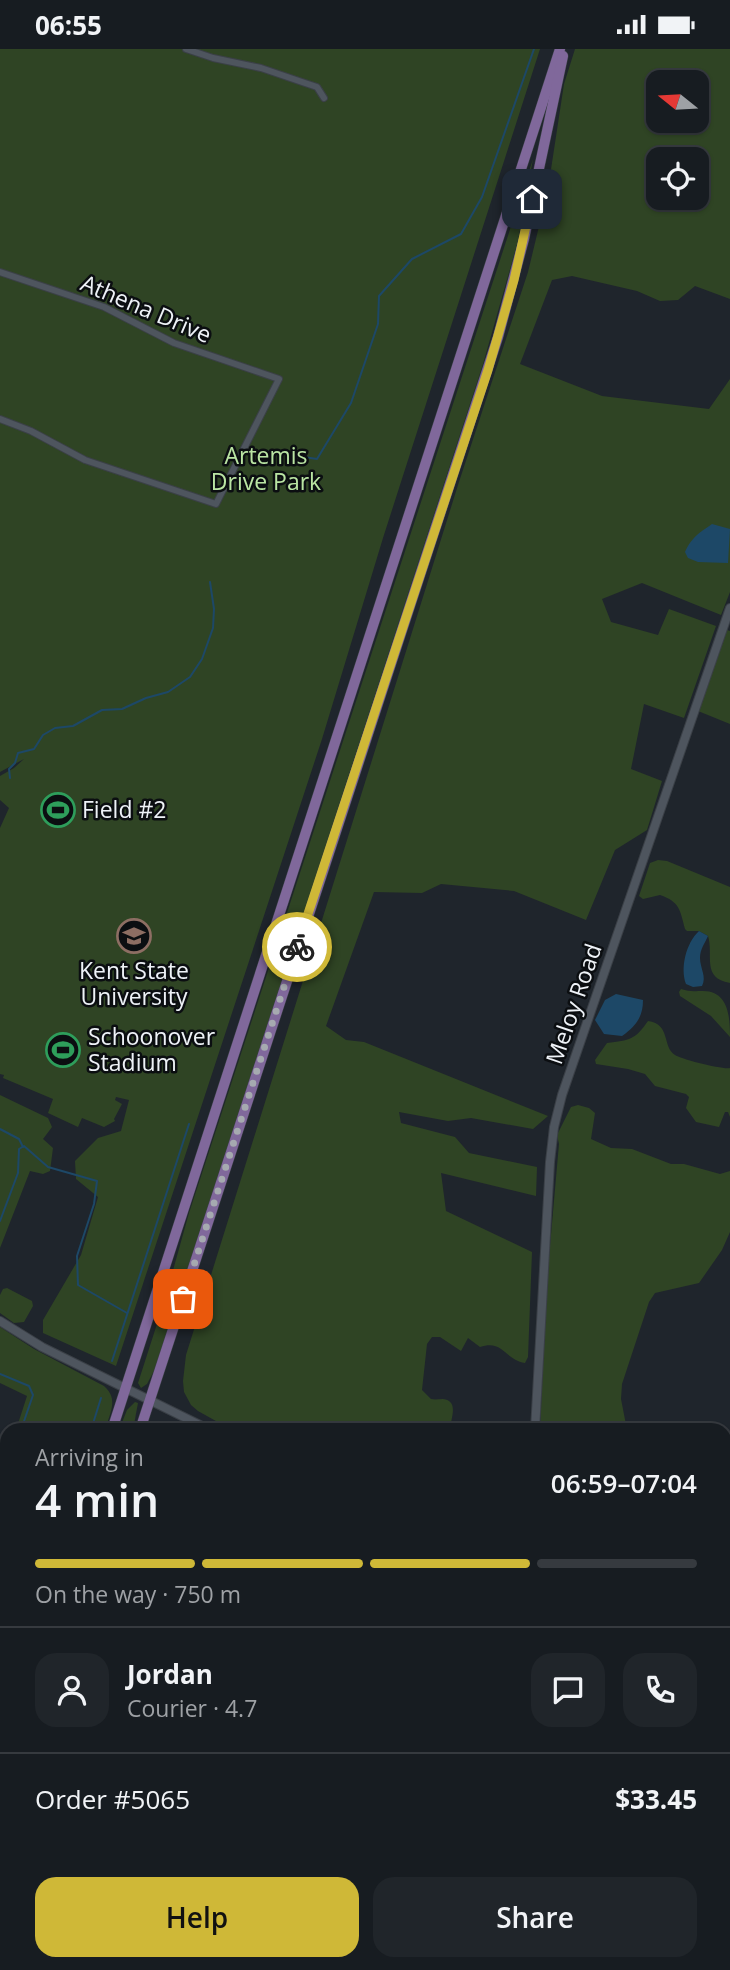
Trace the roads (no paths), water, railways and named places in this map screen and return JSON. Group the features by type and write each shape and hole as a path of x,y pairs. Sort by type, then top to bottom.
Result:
{"main road":[{"path":"114,1423 563,49"},
{"path":"142,1423 495,348 524,239 563,49"}],"street":[{"path":"186,49 261,68 317,87 324,98"},
{"name":"Athena Drive","path":"0,272 104,307 174,343 279,379 216,504 85,460 31,431 0,419"},
{"name":"Meloy Road","path":"535,1423 554,1127 562,1095 730,608"},
{"path":"0,1321 42,1347 196,1423"}],"water":[{"path":"712,524 730,529 728,563 698,562 688,558 685,552 696,536"},
{"path":"699,931 708,936 700,955 704,979 702,986 693,987 686,984 684,963 691,942"},
{"path":"616,994 643,1000 638,1021 622,1036 604,1034 595,1020 605,1000"}],"waterway":[{"path":"258,453 265,451 317,459 351,403 378,324 379,296 412,259 461,234 482,197 534,49"},
{"path":"10,778 9,769 15,763 18,753 34,749 43,735 55,728 73,726 102,710 122,709 168,692 190,677 202,659 213,628 214,609 210,582"},
{"path":"112,1361 189,1124"},
{"path":"0,1129 19,1139 23,1147"},
{"path":"0,1221 18,1173 19,1149 24,1146 48,1167 97,1181 94,1204 77,1256 78,1285 127,1313"},
{"path":"0,1374 29,1386 33,1395 23,1423"},
{"path":"93,1423 101,1398"}],"place":[{"name":"Field #2","path":"58,810"},
{"name":"Kent State University","path":"134,936"},
{"name":"Schoonover Stadium","path":"63,1050"}],"park label":[{"name":"Artemis Drive Park","path":"266,469"}]}
